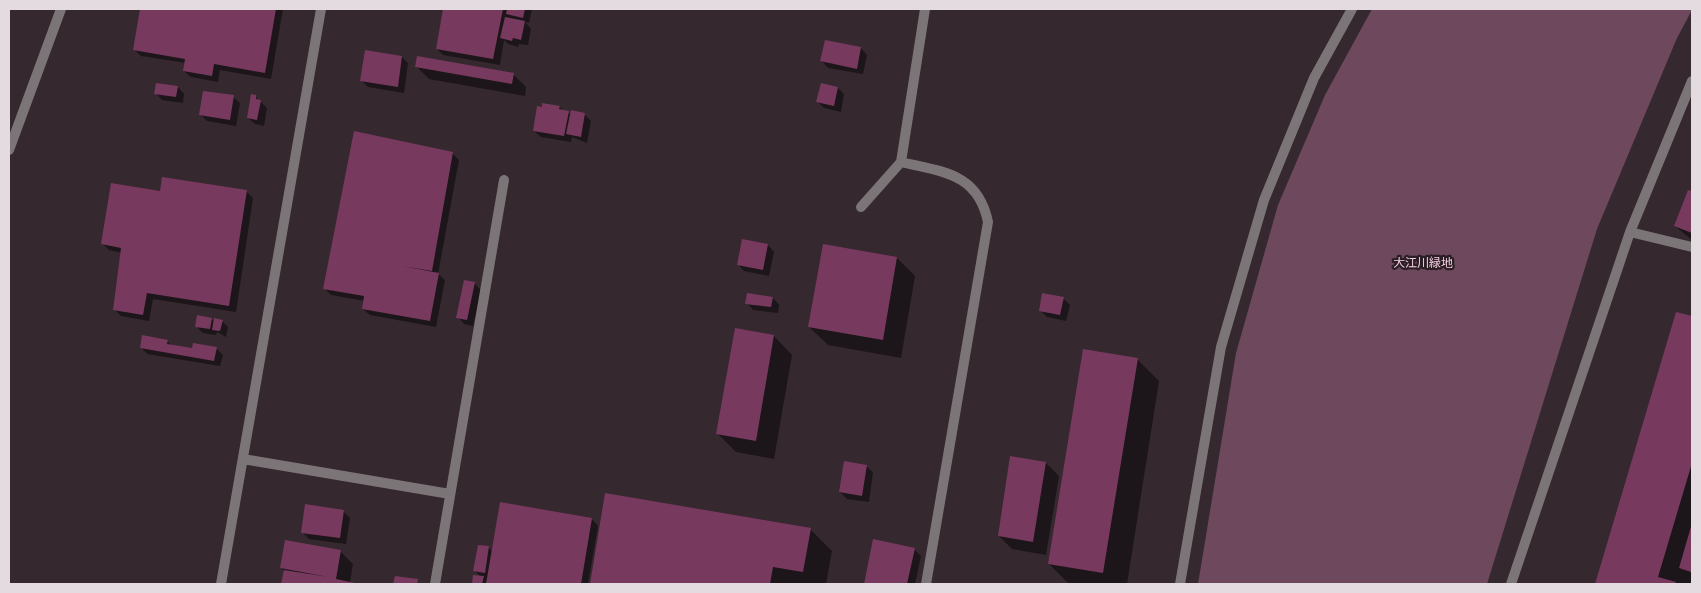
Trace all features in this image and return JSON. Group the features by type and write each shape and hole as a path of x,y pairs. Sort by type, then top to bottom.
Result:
{"street":[{"path":"9,150 61,9"},
{"path":"221,584 321,9"},
{"path":"861,206 901,162 925,9"},
{"path":"1180,584 1220,347 1261,209 1314,78 1352,9"},
{"path":"1511,584 1630,232 1692,81"},
{"path":"901,162 958,177 969,183 985,207 988,222 926,584"},
{"path":"435,584 504,180"},
{"path":"1630,232 1692,247"},
{"path":"243,459 450,494"}],"green space":[{"name":"大江川緑地","path":"1372,9 1692,10 1677,38 1597,229 1487,584 1198,584 1236,353 1278,205 1325,95"}],"building":[{"path":"140,9 276,9 265,73 214,64 212,76 183,71 185,59 133,50"},
{"path":"443,9 503,9 493,59 436,49"},
{"path":"507,9 525,9 523,18 506,14"},
{"path":"505,17 525,21 521,40 513,38 512,41 500,38"},
{"path":"825,40 861,47 857,69 820,61"},
{"path":"365,50 402,56 398,87 360,81"},
{"path":"417,56 514,73 512,84 415,67"},
{"path":"156,83 178,86 176,97 154,94"},
{"path":"821,83 838,87 834,106 816,102"},
{"path":"203,91 234,95 230,120 199,115"},
{"path":"251,94 256,95 256,99 261,100 257,120 247,118"},
{"path":"542,103 560,106 559,109 569,111 564,136 533,131 537,106 542,107"},
{"path":"571,110 585,113 581,137 566,134"},
{"path":"354,131 453,152 432,271 402,266 439,273 430,321 362,309 364,296 323,289"},
{"path":"162,177 247,190 229,306 147,293 143,315 113,310 121,248 101,244 111,183 160,191"},
{"path":"1688,190 1692,191 1692,233 1674,226"},
{"path":"742,239 768,244 763,270 737,265"},
{"path":"823,244 897,257 883,340 808,327"},
{"path":"464,280 475,282 467,320 456,318"},
{"path":"747,293 773,297 771,307 745,304"},
{"path":"1042,293 1064,297 1060,315 1039,311"},
{"path":"1676,312 1692,316 1692,463 1658,577 1676,582 1675,584 1595,584"},
{"path":"197,315 212,318 210,329 195,327"},
{"path":"214,318 223,320 220,331 212,330"},
{"path":"735,328 774,335 756,441 716,434"},
{"path":"142,335 168,340 167,344 192,348 193,343 217,347 214,361 140,348"},
{"path":"1083,349 1138,358 1103,573 1048,564"},
{"path":"1010,456 1046,462 1033,542 998,536"},
{"path":"844,461 867,465 862,496 839,492"},
{"path":"605,493 811,528 803,572 773,567 770,584 590,584"},
{"path":"500,502 592,518 581,584 486,584"},
{"path":"305,504 344,510 340,538 301,533"},
{"path":"1692,523 1692,568 1691,572 1679,568"},
{"path":"873,539 915,548 907,584 864,584"},
{"path":"285,540 341,550 336,579 360,584 281,584 284,570 329,577 280,568"},
{"path":"478,545 489,546 485,573 473,571"},
{"path":"473,575 484,576 482,584 472,584"},
{"path":"395,576 418,579 417,584 393,584"}]}
